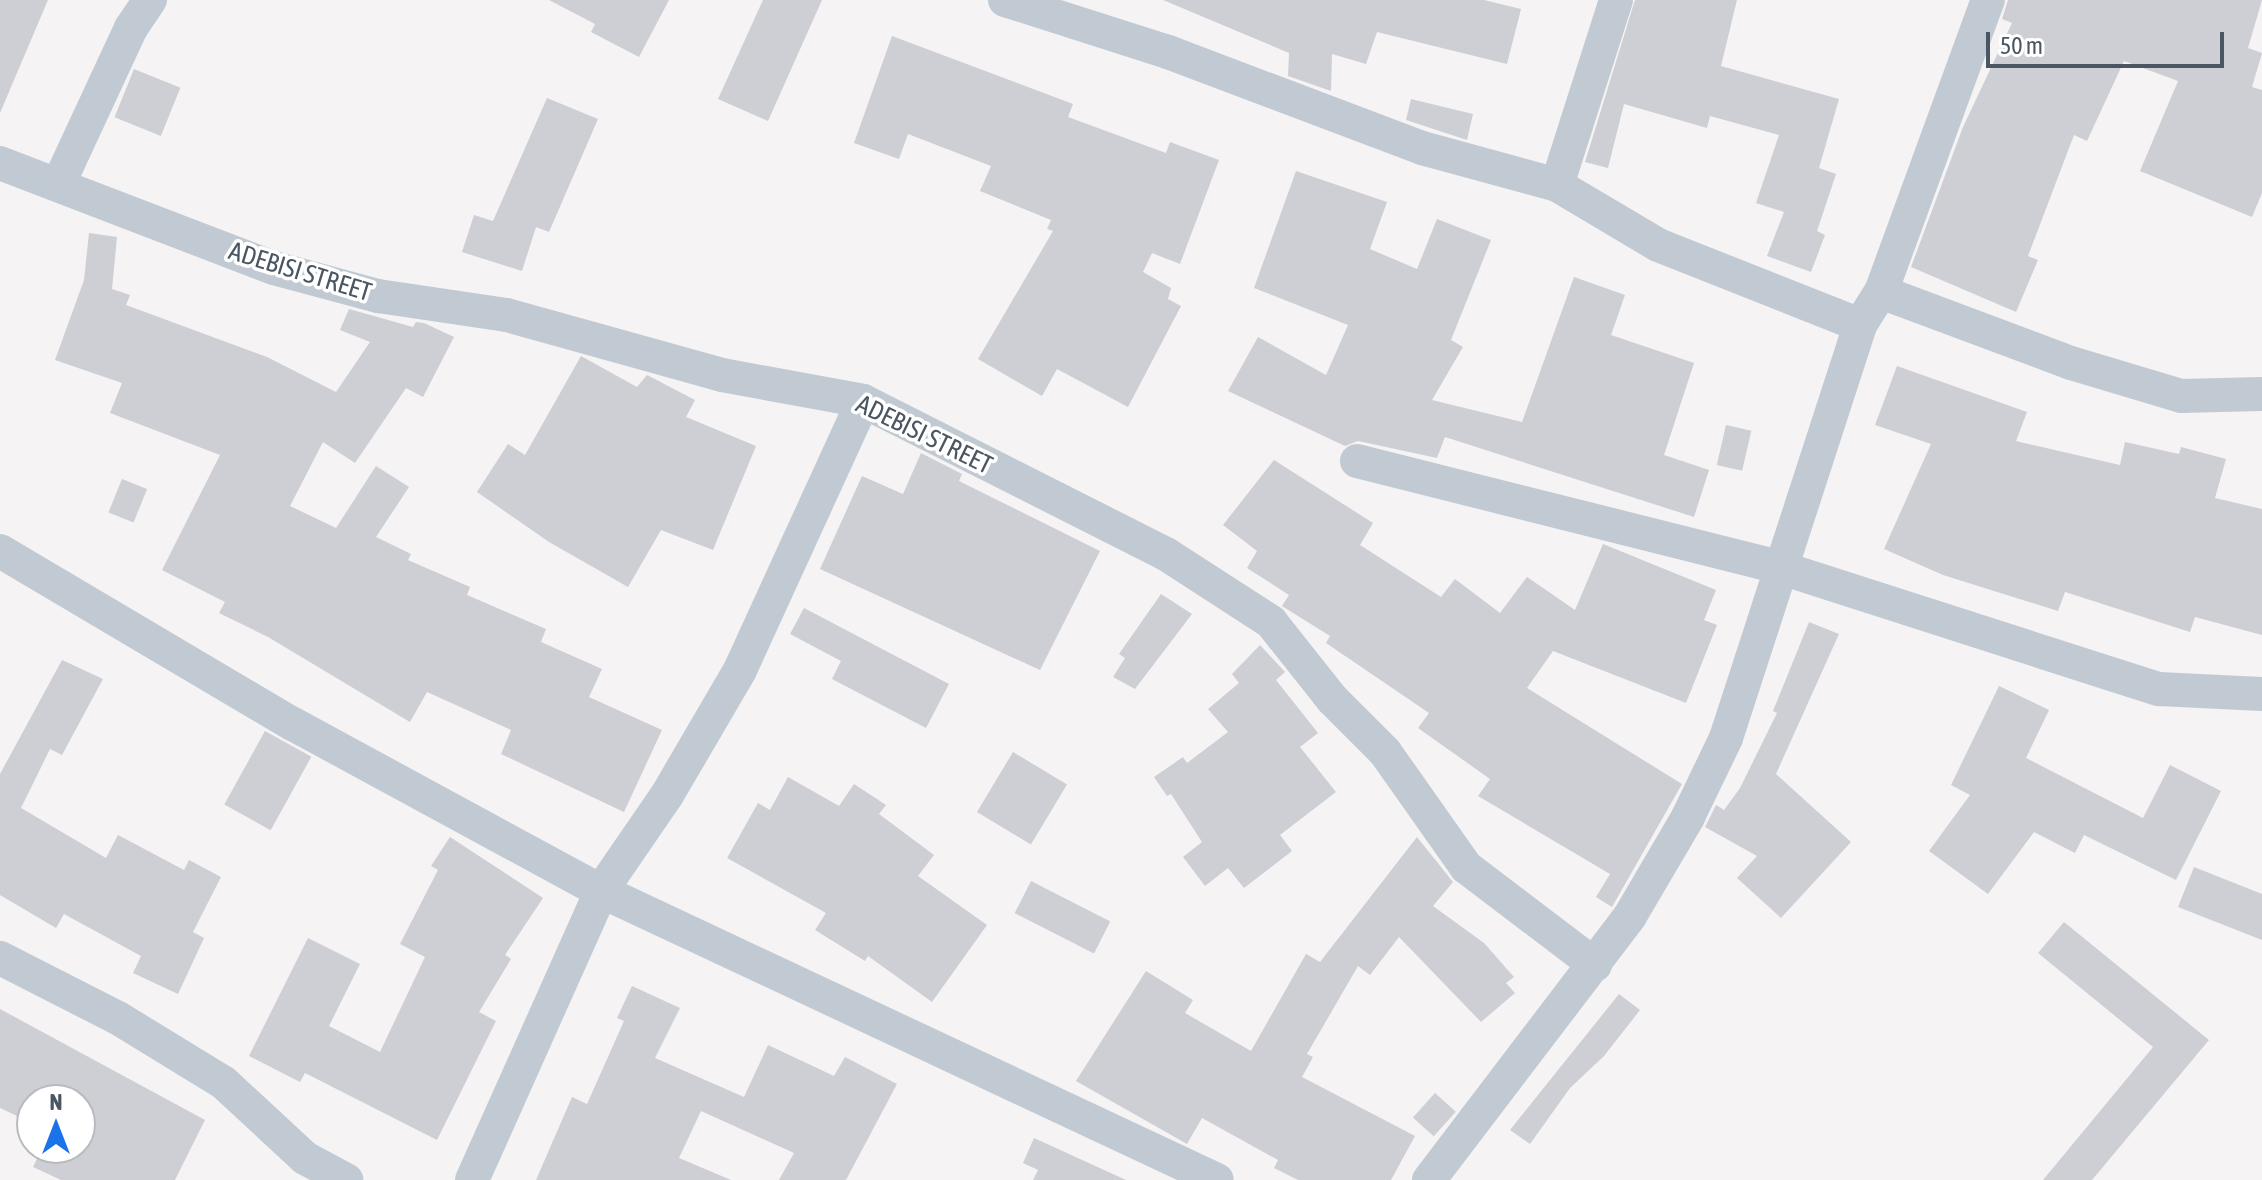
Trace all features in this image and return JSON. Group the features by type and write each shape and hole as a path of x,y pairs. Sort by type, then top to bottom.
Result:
{"street":[{"path":"59,183 131,28 150,0"},
{"path":"1005,0 1168,52 1422,148 1557,185 1658,245 1860,325"},
{"path":"1557,185 1616,0"},
{"path":"1429,1180 1595,965 1688,817 1726,738 1778,567 1860,325 1881,292 1988,0"},
{"name":"ADEBISI STREET","path":"0,163 59,183 274,268 378,296 507,315 722,375 863,401 1166,554 1271,622 1332,699 1385,752 1466,867 1595,965"},
{"path":"1881,292 2071,363 2181,396 2262,394"},
{"path":"472,1180 601,891 667,795 740,670 863,401"},
{"path":"1357,461 1778,567 2159,689 2262,694"},
{"path":"0,551 293,724 601,891 1217,1180"},
{"path":"0,958 118,1018 224,1083 305,1158 346,1180"}],"building":[{"path":"0,0 48,0 0,113"},
{"path":"549,0 669,0 639,57 591,32 595,24"},
{"path":"763,0 822,0 768,121 718,99"},
{"path":"1163,0 1484,0 1521,9 1507,64 1377,32 1366,64 1332,54 1331,91 1288,76 1289,53"},
{"path":"1635,0 1737,0 1721,66 1839,99 1819,168 1836,174 1817,231 1825,235 1811,272 1767,256 1784,212 1756,203 1779,135 1710,116 1707,128 1624,104 1608,168 1585,162"},
{"path":"2008,0 2262,0 2248,48 2262,53 2252,87 2262,90 2262,193 2252,217 2140,171 2178,81 2124,61 2087,141 2074,135 2028,256 2038,260 2016,312 1911,267 1963,127 2012,23 2002,19"},
{"path":"892,36 1073,104 1068,117 1166,153 1170,142 1219,160 1180,264 1152,253 1143,272 1171,288 1168,299 1181,306 1128,407 1057,369 1042,396 978,359 1053,231 1047,229 1051,220 980,191 991,166 908,134 899,159 854,143"},
{"path":"134,69 180,88 161,136 115,117"},
{"path":"547,98 598,119 549,232 536,227 522,271 462,252 474,215 493,221"},
{"path":"1411,99 1473,114 1467,140 1406,120"},
{"path":"1296,171 1387,202 1370,249 1417,269 1437,219 1491,240 1451,340 1463,347 1432,400 1522,422 1574,277 1625,295 1611,335 1694,363 1664,455 1709,470 1694,517 1445,437 1437,458 1358,441 1345,446 1228,391 1258,337 1326,375 1348,325 1254,288"},
{"path":"89,233 117,237 112,289 130,295 126,305 267,357 336,392 370,342 340,330 349,309 413,327 416,322 424,323 454,337 423,397 406,388 355,463 323,442 290,506 336,528 376,466 409,487 376,537 411,554 408,560 470,587 467,595 546,629 541,642 602,669 589,697 662,730 624,812 501,754 511,730 427,692 410,722 268,637 219,613 225,602 162,570 220,455 110,413 122,383 55,360 84,280"},
{"path":"581,356 637,387 647,375 695,400 686,417 756,446 713,550 661,530 628,587 549,542 477,492 508,444 525,455"},
{"path":"1897,366 2027,412 2016,441 2120,465 2125,442 2179,454 2181,447 2226,459 2215,498 2262,509 2262,635 2195,617 2190,632 2065,592 2058,611 1943,575 1884,549 1931,444 1875,425"},
{"path":"1726,425 1751,431 1742,471 1717,465"},
{"path":"921,453 962,474 959,481 1100,551 1040,670 820,569 862,476 903,494"},
{"path":"1274,460 1373,523 1360,545 1441,597 1455,579 1500,613 1527,577 1575,610 1603,544 1716,590 1704,620 1717,625 1686,703 1553,651 1527,688 1682,784 1612,907 1596,897 1610,874 1478,796 1490,779 1418,728 1429,713 1326,643 1330,636 1282,606 1289,595 1247,568 1257,551 1223,525"},
{"path":"122,479 147,489 134,522 109,512"},
{"path":"1161,594 1192,614 1135,689 1113,677 1125,658 1119,654"},
{"path":"804,608 949,684 926,728 832,679 841,661 790,634"},
{"path":"1809,622 1839,634 1776,774 1851,842 1781,918 1737,878 1757,856 1705,827 1716,805 1724,810 1740,788 1777,713 1773,711"},
{"path":"1260,645 1285,672 1276,680 1318,733 1300,747 1336,792 1280,835 1292,851 1244,888 1228,868 1205,886 1183,857 1202,842 1171,794 1167,796 1154,777 1183,757 1187,763 1228,732 1208,709 1239,683 1232,674"},
{"path":"62,660 103,679 62,755 50,749 21,808 106,858 118,835 184,870 189,860 221,877 193,932 204,938 178,994 133,973 141,956 64,914 56,928 0,895 0,774"},
{"path":"1999,686 2049,710 2026,758 2143,818 2170,765 2221,791 2176,880 2084,835 2075,853 2034,832 1988,894 1929,851 1970,795 1951,785"},
{"path":"265,731 311,757 271,830 224,804"},
{"path":"1013,752 1067,784 1031,844 977,812"},
{"path":"788,777 839,806 854,784 886,805 879,814 934,855 918,876 987,925 932,1002 868,956 865,961 815,930 826,913 727,858 758,803 770,810"},
{"path":"450,837 543,898 505,955 511,959 479,1012 496,1021 437,1140 305,1073 300,1082 249,1056 308,938 360,964 329,1026 380,1052 425,957 400,944 438,870 431,866"},
{"path":"1417,837 1453,882 1433,906 1484,943 1514,977 1506,983 1515,993 1481,1022 1399,937 1370,975 1358,966 1307,1054 1313,1057 1302,1077 1415,1136 1391,1180 1298,1180 1274,1168 1278,1160 1202,1118 1187,1144 1076,1081 1146,971 1193,1000 1185,1013 1251,1051 1306,954 1320,962"},
{"path":"2194,867 2262,894 2262,940 2178,907"},
{"path":"1031,881 1110,921 1094,953 1015,913"},
{"path":"2064,922 2209,1040 2092,1180 2043,1180 2153,1047 2038,953"},
{"path":"632,986 680,1008 655,1058 744,1097 768,1045 834,1076 845,1057 897,1084 846,1180 779,1180 794,1153 701,1111 679,1158 731,1180 536,1180 572,1097 587,1104 624,1021 617,1018"},
{"path":"1619,994 1640,1010 1604,1056 1570,1088 1530,1144 1510,1130"},
{"path":"0,1009 205,1120 175,1180 61,1180 33,1167 34,1164 96,1164 96,1084 16,1084 16,1116 0,1108"},
{"path":"1435,1093 1456,1112 1434,1136 1413,1118"},
{"path":"1034,1138 1126,1180 1033,1180 1038,1170 1023,1163"}]}
